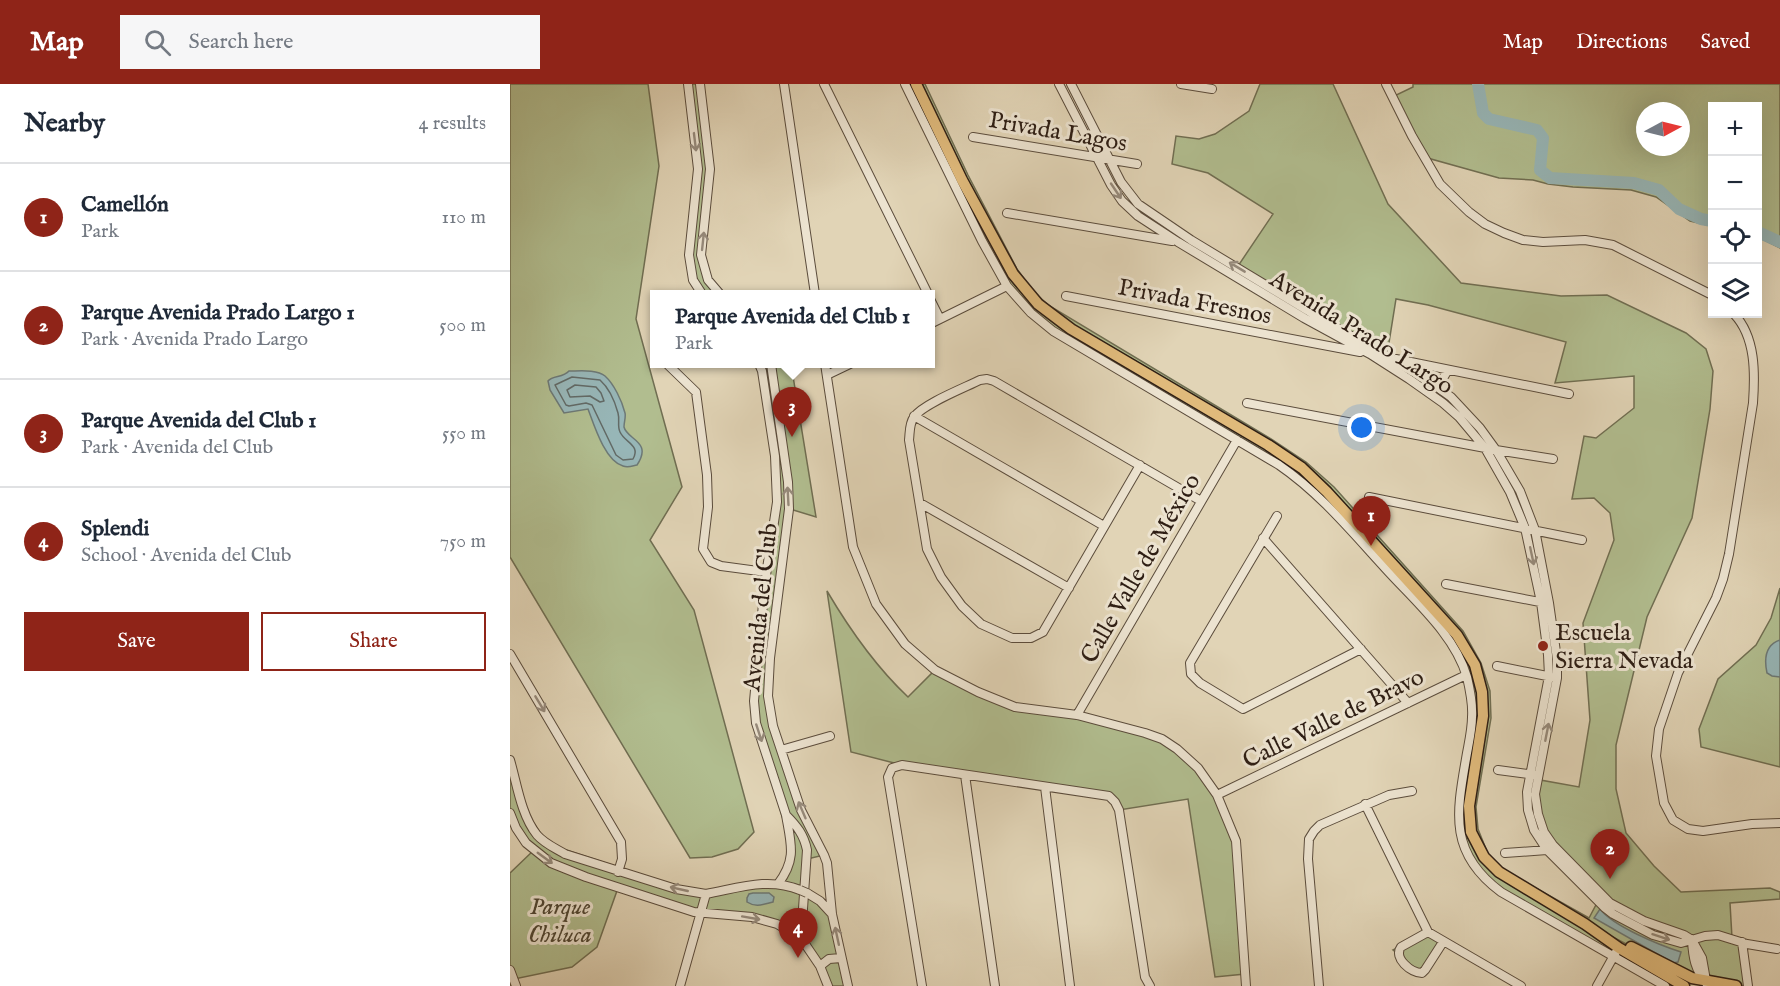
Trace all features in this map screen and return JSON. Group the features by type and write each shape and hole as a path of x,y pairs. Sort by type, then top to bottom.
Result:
{"main road":[{"path":"916,84 962,180 1013,274 1038,304 1071,329 1268,445 1302,468 1327,492 1457,635 1474,665 1482,692 1483,716 1469,806 1471,832 1484,856 1499,872 1585,924 1680,973 1707,984 1736,986"},
{"path":"1585,924 1616,951 1684,986"}],"street":[{"path":"688,84 698,169 689,255 693,280 699,290"},
{"path":"700,84 710,169 701,255 708,280 717,290"},
{"path":"784,84 814,290"},
{"path":"824,84 926,290"},
{"path":"905,84 982,241 1007,286 1031,313 1053,331 1299,478 1440,628 1458,653 1471,694 1473,719 1459,795 1458,819 1461,841 1472,863 1487,882 1501,892 1616,951 1665,986"},
{"name":"Avenida Prado Largo","path":"1059,84 1095,157 1122,201 1137,216 1178,243 1370,354 1460,417 1485,448 1510,492 1525,528 1545,603"},
{"name":"Avenida Prado Largo","path":"1071,84 1122,182 1138,204 1191,240 1426,379 1451,397 1480,428 1496,450 1520,491 1535,530 1553,677 1535,774 1535,794 1544,832 1561,858"},
{"path":"1181,84 1212,89"},
{"path":"1386,84 1412,136 1440,184 1485,224 1523,240 1543,242 1585,240 1613,245 1708,293"},
{"name":"Privada Lagos","path":"973,136 1137,164"},
{"path":"1007,213 1178,243 1191,240"},
{"path":"935,322 1007,286"},
{"name":"Privada Fresnos","path":"1066,296 1569,394"},
{"path":"935,309 940,319"},
{"path":"1737,318 1748,336 1754,383 1753,403 1729,554 1716,598 1678,673 1667,702 1659,729 1656,756 1664,803 1673,820 1688,829 1703,831 1752,824 1780,824"},
{"path":"1322,345 1326,338 1325,330"},
{"path":"672,368 696,393 708,475 708,507 703,549 711,562 721,566 766,572"},
{"name":"Avenida del Club","path":"760,368 775,456 777,502 766,572 754,700 756,723 786,815 805,838 807,850 801,938"},
{"name":"Avenida del Club","path":"772,368 788,482 789,509 770,658 768,696 773,726 801,810 827,863 830,895 827,907 848,986"},
{"path":"826,368 853,547 876,604 905,644 935,670 978,692 1015,707 1077,715 1145,733 1162,739 1198,768 1217,795 1236,841 1246,986"},
{"path":"827,375 840,368"},
{"path":"1442,390 1442,380 1448,369"},
{"path":"1140,465 1043,632 1031,638 1012,638 981,624 962,606 940,576 927,549 909,440 910,427 914,416 925,407 980,380 987,379 994,381 1140,465 1201,501"},
{"path":"764,383 773,381"},
{"path":"1247,403 1553,459"},
{"path":"914,416 1104,526"},
{"name":"Calle Valle de México","path":"1077,715 1237,440"},
{"path":"1369,497 1582,540"},
{"path":"920,503 1069,588"},
{"path":"1277,516 1190,663 1191,674 1200,683 1243,709 1361,649"},
{"path":"1263,538 1408,703"},
{"path":"1446,584 1545,603"},
{"path":"510,654 621,842 622,860 618,872"},
{"path":"1497,666 1553,677"},
{"name":"Calle Valle de Bravo","path":"1217,795 1466,675"},
{"path":"781,750 830,736"},
{"path":"510,760 524,809 538,836 565,854 676,889 706,894 765,883 778,884 804,891 827,907"},
{"path":"922,986 888,777 892,768 902,765 1109,796 1119,810 1145,977 1150,986"},
{"path":"1498,770 1535,774"},
{"name":"Avenida Prado Largo","path":"1535,774 1527,792 1528,810 1534,830 1547,850 1561,858 1610,903 1644,921 1692,940"},
{"path":"965,775 995,986"},
{"path":"1045,787 1070,986"},
{"path":"1319,986 1308,859 1309,839 1320,825 1365,804 1389,795 1412,791"},
{"path":"1365,804 1428,932 1517,985"},
{"path":"510,813 526,843 551,863 614,887 701,913 752,917 777,924 796,933 820,966 828,986"},
{"path":"778,884 790,863 791,848 786,815"},
{"path":"1505,854 1547,850"},
{"path":"680,986 706,894"},
{"path":"1428,932 1398,951 1400,959 1414,972 1422,973 1425,970 1443,942"},
{"path":"1707,984 1699,975 1696,967 1692,940 1718,934 1744,943 1779,950"},
{"path":"1744,943 1748,986"},
{"path":"1744,943 1753,986"},
{"path":"1597,986 1616,951"},
{"path":"820,966 829,958 841,958"},
{"path":"510,970 516,986"}],"green space":[{"path":"510,84 648,84 659,166 636,319 682,487 650,540 694,610 754,832 738,849 712,857 690,858 510,557"},
{"path":"688,84 700,84 710,169 701,255 708,280 717,290 701,290 689,255 698,169"},
{"path":"905,84 925,84 968,175 1017,269 1032,290 1048,305 1306,462 1334,487 1463,631 1481,663 1490,691 1491,718 1476,807 1478,829 1488,854 1500,868 1589,918 1598,901 1653,935 1692,940 1620,909 1553,845 1538,814 1540,780 1579,787 1590,720 1583,623 1614,540 1610,513 1594,498 1572,499 1584,436 1596,438 1634,408 1634,376 1555,383 1566,342 1428,305 1396,299 1387,355 1236,269 1273,214 1208,173 1172,164 1176,136 1199,139 1215,134 1249,111 1260,84 1333,84 1388,204 1461,283 1561,296 1607,295 1686,333 1706,349 1713,371 1710,409 1692,518 1647,617 1616,745 1616,789 1626,833 1654,866 1681,892 1770,888 1780,892 1780,899 1730,903 1732,938 1742,942 1748,986 1707,986 1605,933 1684,986 1665,986 1501,892 1472,863 1458,819 1473,719 1466,675 1440,629 1299,478 1053,331 1007,286"},
{"path":"1413,84 1780,84 1780,248 1762,239 1762,102 1708,102 1708,225 1690,221 1656,197 1631,190 1573,187 1533,180 1499,178 1424,157 1392,97 1413,87"},
{"name":"Parque Chiluca","path":"760,368 792,368 816,517 790,509 768,696 800,810 824,855 807,859 804,889 831,914 848,986 828,986 822,963 799,931 796,933 777,924 701,913 618,888 597,947 572,967 514,979 516,986 510,986 510,873 534,850 510,813 510,757 524,809 548,844 700,894 779,882 791,848 756,723 777,480"},
{"path":"1780,588 1780,767 1701,747 1699,729 1718,679 1756,645 1771,618"},
{"path":"827,591 864,647 908,697 935,670 1015,707 1077,715 1145,733 1177,749 1217,795 1236,841 1245,974 1215,977 1188,799 1119,810 1109,796 902,765 851,752"},
{"path":"1427,933 1441,942 1423,976 1393,950"}],"water":[{"path":"569,371 597,372 612,383 624,408 624,427 641,446 641,457 637,465 625,467 611,457 601,442 588,409 564,413 550,390 548,381"},
{"path":"1780,640 1780,677 1767,673 1766,663 1771,645"},
{"path":"753,893 769,893 774,897 773,902 760,905 750,904 747,898"},
{"path":"1600,909 1626,928 1681,952 1678,962 1673,963 1594,918"}],"waterway":[{"path":"1478,84 1483,113 1489,119 1537,130 1543,138 1540,170 1550,178 1634,183 1659,190 1679,209 1708,220"},
{"path":"1762,234 1780,242"}],"place":[{"name":"Parque Avenida del Club 1","path":"792,437"},
{"name":"Camellón","path":"1371,546"},
{"name":"Escuela Sierra Nevada","path":"1543,646"},
{"name":"Parque Avenida Prado Largo 1","path":"1610,879"},
{"name":"Splendi","path":"798,958"}]}
